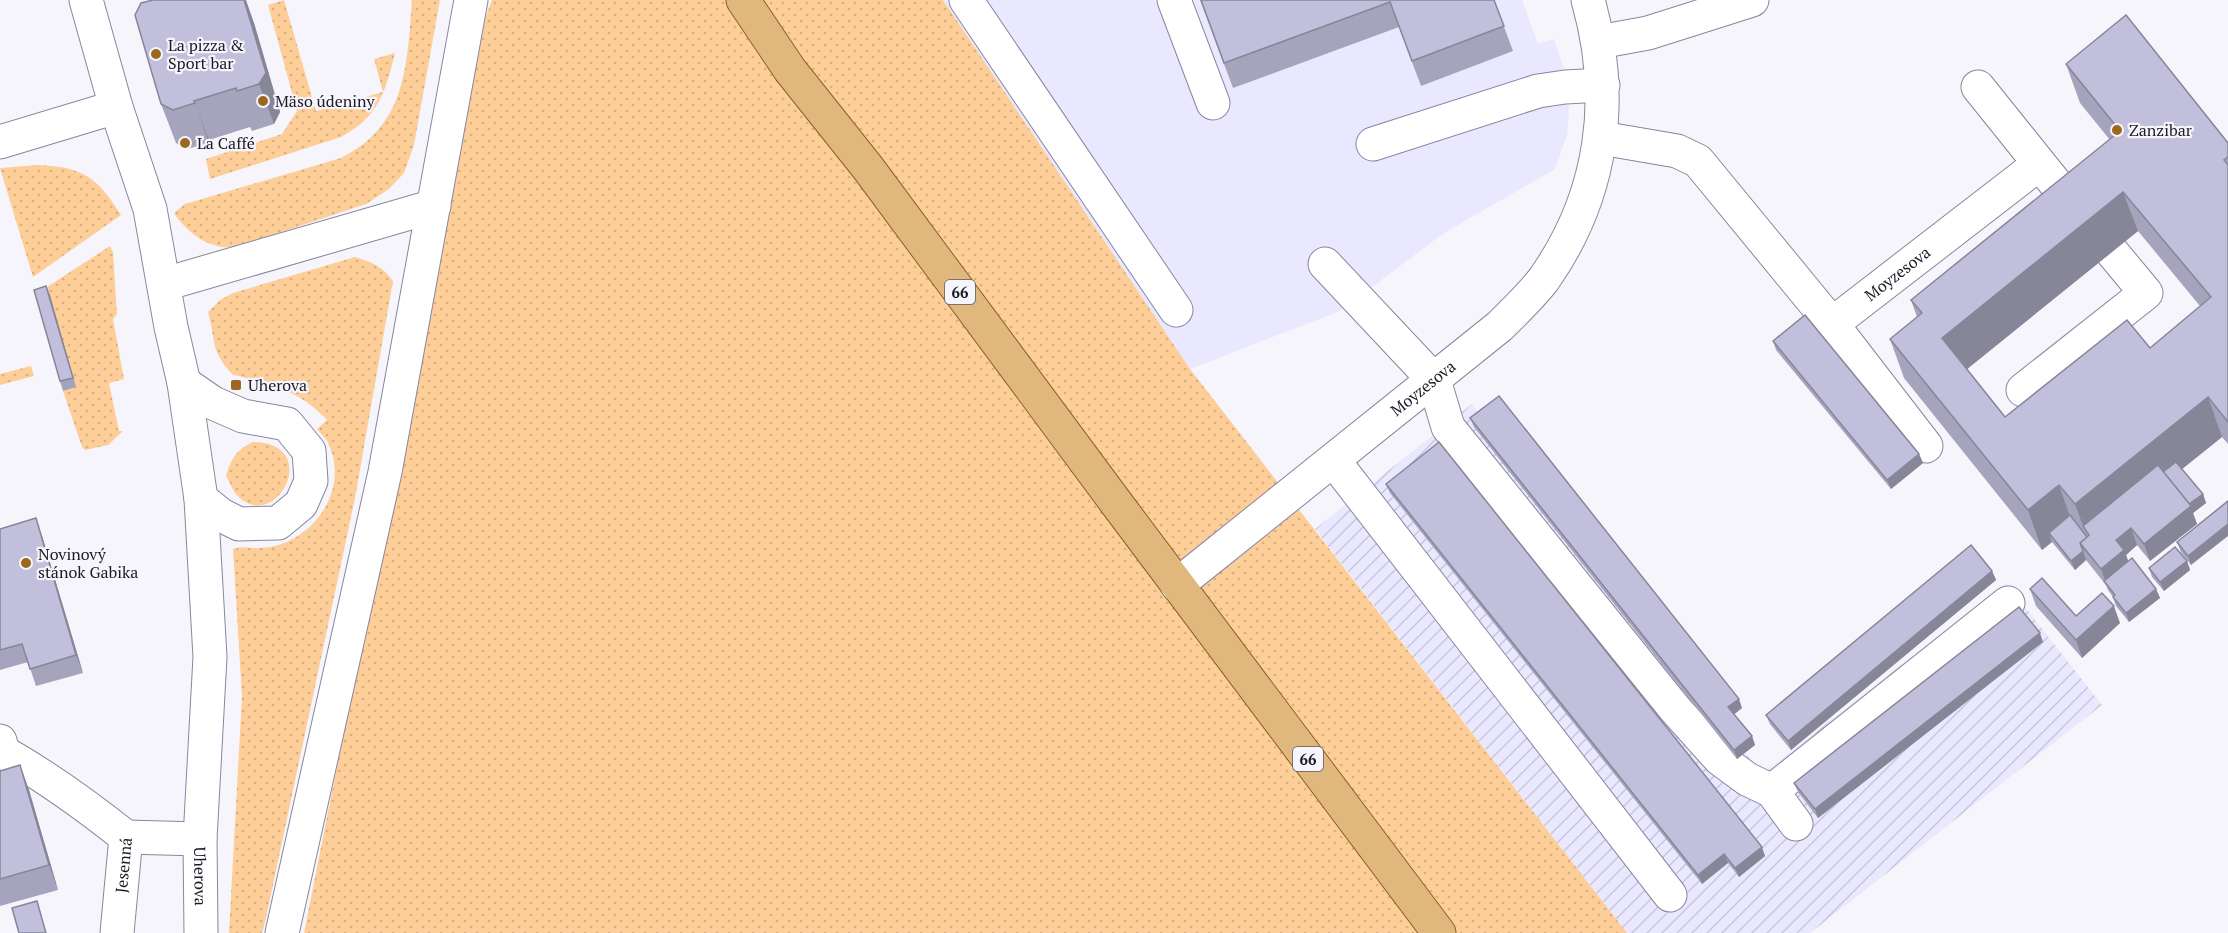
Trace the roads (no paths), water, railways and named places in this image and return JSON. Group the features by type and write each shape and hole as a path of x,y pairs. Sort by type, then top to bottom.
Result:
{"main road":[{"name":"66","path":"743,0 790,69 868,168 1177,585 1439,933"}],"street":[{"name":"Uherova","path":"86,0 116,107 150,209 171,327 184,383 201,499 210,657 200,839 201,933"},
{"path":"282,933 385,472 471,0"},
{"path":"966,0 1176,310"},
{"path":"1174,0 1213,103"},
{"name":"Moyzesova","path":"1177,585 1500,326 1543,280 1562,251 1576,223 1590,187 1601,138 1603,85 1599,42 1588,0"},
{"path":"1599,42 1648,33 1752,0"},
{"path":"1373,144 1538,91 1603,85"},
{"path":"1978,87 2080,214"},
{"path":"0,142 116,107"},
{"path":"1601,138 1677,151 1698,161 1832,324 1926,446"},
{"name":"Moyzesova","path":"1832,324 2039,164"},
{"path":"165,284 434,206"},
{"path":"2023,390 2146,293 2112,252"},
{"path":"1325,264 1434,380 1448,427 1675,709 1720,759 1747,779 1772,791 1796,824"},
{"path":"184,383 213,403 243,416 287,424 309,450 311,481 301,504 278,523 239,524 201,499"},
{"path":"1334,461 1670,895"},
{"path":"1772,791 2008,603"},
{"path":"0,741 3,752 41,774 98,814 126,837"},
{"name":"Jesenná","path":"117,933 126,837 200,839"}],"place":[{"name":"La pizza & Sport bar","path":"156,54"},
{"name":"Mäso údeniny","path":"263,101"},
{"name":"Zanzibar","path":"2117,130"},
{"name":"La Caffé","path":"185,143"},
{"name":"Uherova","path":"236,385"},
{"name":"Novinový stánok Gabika","path":"26,563"}]}
